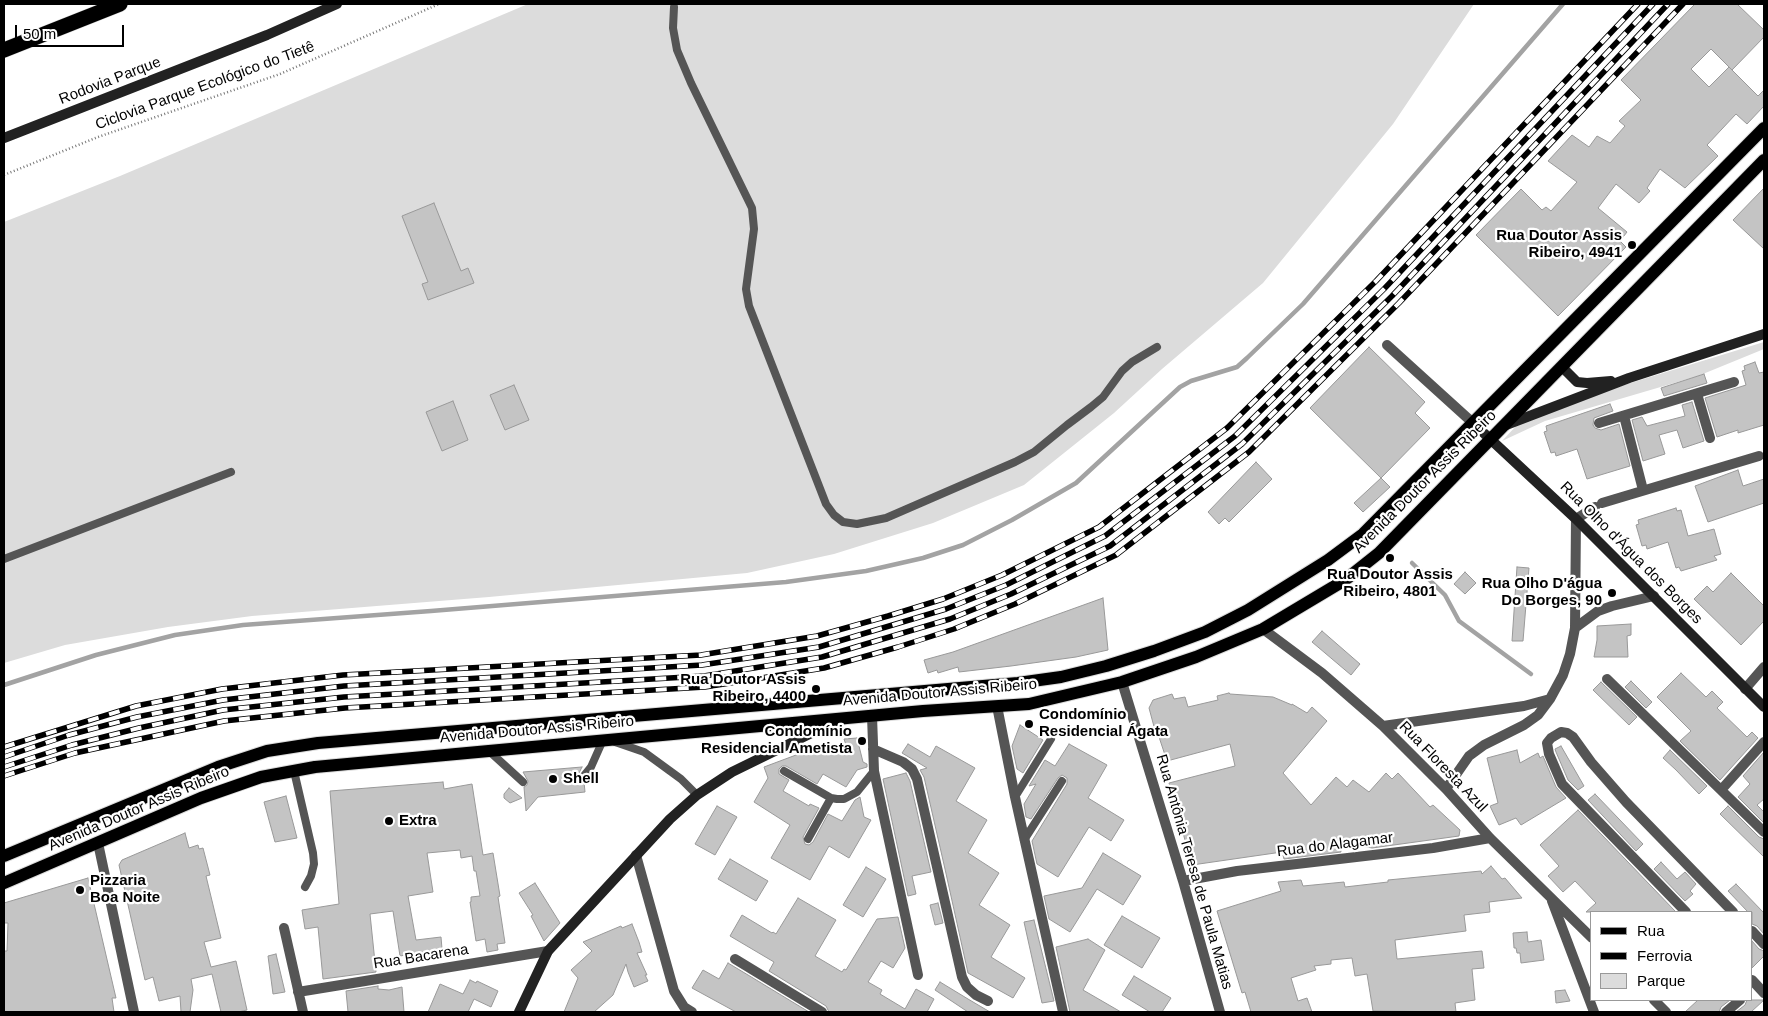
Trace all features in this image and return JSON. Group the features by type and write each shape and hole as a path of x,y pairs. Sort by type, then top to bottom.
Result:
{"highway":[{"path":"4,50 120,4"}],"main road":[{"name":"Avenida Doutor Assis Ribeiro","path":"4,856 218,767 268,751 318,742 882,696 1018,683 1061,677 1106,666 1205,632 1248,610 1328,560 1363,534 1764,128"},
{"name":"Avenida Doutor Assis Ribeiro","path":"4,883 201,798 261,777 314,767 872,716 1029,704 1122,682 1196,657 1263,629 1345,580 1379,553 1764,160"}],"street":[{"name":"Rodovia Parque","path":"4,138 268,35 337,4"},
{"path":"1504,425 1630,378 1764,334"},
{"path":"1387,345 1474,423"},
{"path":"1562,367 1577,382 1596,383 1630,378"},
{"path":"1599,423 1734,382"},
{"path":"1697,394 1710,438"},
{"path":"1624,416 1643,490"},
{"name":"Rua Olho d'Água dos Borges","path":"1474,423 1576,519 1764,707"},
{"path":"1446,789 1469,756 1484,745 1524,725 1538,715 1550,699 1563,675 1570,654 1575,628 1576,519 1598,505 1759,456"},
{"path":"1575,628 1598,611 1654,596"},
{"name":"Rua Floresta Azul","path":"1263,629 1322,673 1383,726 1446,789 1490,838 1590,936"},
{"path":"1745,689 1764,667"},
{"path":"1606,680 1764,832"},
{"name":"Rua Antônia Teresa de Paula Matias","path":"1122,682 1183,881 1220,1012"},
{"path":"1383,726 1524,706 1550,699"},
{"path":"997,706 1024,840 1064,1012"},
{"path":"872,716 874,771 918,975"},
{"path":"519,1012 548,951 670,819 697,796 732,772 840,719"},
{"path":"1685,911 1562,784 1549,754 1548,743 1551,738 1561,732 1573,737 1591,762 1626,802 1732,911"},
{"path":"1722,790 1764,742"},
{"path":"873,749 903,762 912,769 917,779 962,977 967,987 976,995 988,1001"},
{"name":"Rua do Alagamar","path":"1183,881 1237,871 1432,848 1490,838"},
{"path":"98,843 134,1012"},
{"path":"636,855 674,991 684,1007 692,1012"},
{"path":"1550,896 1590,1000"},
{"path":"284,928 303,1012"},
{"path":"1753,932 1764,944"},
{"name":"Rua Bacarena","path":"298,992 548,951"},
{"path":"735,959 822,1012"},
{"path":"1753,984 1764,993"},
{"path":"1655,1001 1666,1012"},
{"path":"1726,1012 1739,1001"}],"lane":[{"path":"674,8 673,28 678,50 691,84 752,208 754,229 746,289 749,306 826,504 834,515 844,522 857,524 886,518 1015,462 1034,452 1066,425 1092,407 1103,397 1122,371 1132,362 1157,347"},
{"path":"4,559 232,472"},
{"path":"1015,797 1052,739"},
{"path":"583,776 591,767 606,740 644,752 681,779 697,796"},
{"path":"489,751 523,782"},
{"path":"784,770 831,798 844,799 851,796 874,771"},
{"path":"294,771 313,853 314,864 311,876 305,886"},
{"path":"1024,840 1062,781"},
{"path":"808,839 831,798"}],"path":[{"name":"Ciclovia Parque Ecológico do Tietê","path":"4,175 98,137 280,74 439,4"}],"green space":[{"path":"528,4 1474,4 1393,124 1263,283 1162,369 1114,413 1024,485 933,523 834,554 747,573 489,597 252,616 168,627 65,645 4,663 4,222 120,176"},
{"path":"1764,342 1764,349 1698,376 1545,421 1502,441 1532,409 1559,405"}],"building":[{"path":"1695,4 1737,4 1764,30 1764,37 1732,70 1758,96 1764,90 1764,106 1747,124 1736,114 1707,145 1718,156 1685,188 1660,169 1647,188 1650,191 1639,203 1616,184 1598,208 1627,232 1620,241 1626,247 1558,316 1476,235 1521,189 1542,210 1546,207 1551,211 1577,182 1548,161 1572,135 1589,147 1597,136 1610,143 1625,126 1619,121 1641,100 1621,80","holes":["1711,49 1729,67 1709,87 1691,69"]},
{"path":"1764,188 1764,249 1733,220"},
{"path":"434,203 461,271 468,268 474,283 428,300 422,284 428,282 402,216"},
{"path":"1369,347 1425,402 1415,413 1430,428 1381,478 1310,408"},
{"path":"1755,362 1759,373 1764,372 1764,425 1738,433 1738,430 1717,437 1705,398 1746,385 1742,371 1745,370 1744,366"},
{"path":"1704,374 1707,383 1664,396 1661,388"},
{"path":"514,385 529,420 505,430 490,395"},
{"path":"453,401 468,440 442,451 426,412"},
{"path":"1692,402 1704,441 1683,448 1677,430 1659,435 1665,454 1643,461 1632,420 1642,417 1647,426 1685,416 1682,405"},
{"path":"1610,404 1613,411 1594,418 1593,425 1601,430 1619,424 1630,466 1587,479 1577,449 1556,456 1555,452 1551,453 1544,432 1547,431 1546,426"},
{"path":"1256,462 1272,479 1229,522 1225,518 1219,524 1208,512"},
{"path":"1738,470 1743,486 1764,479 1764,503 1708,522 1695,486"},
{"path":"1381,478 1390,487 1363,512 1354,503"},
{"path":"1676,508 1677,511 1681,510 1688,536 1714,529 1721,554 1714,556 1717,560 1681,571 1679,567 1676,568 1668,542 1647,549 1646,545 1642,546 1636,525 1639,524 1638,520"},
{"path":"1517,567 1529,568 1523,641 1512,641"},
{"path":"1465,572 1476,583 1465,594 1454,584"},
{"path":"1731,573 1764,606 1764,621 1741,645 1694,599 1707,586 1713,592"},
{"path":"1103,598 1108,650 1076,657 1011,666 959,672 958,667 938,673 937,670 928,673 924,660 953,652"},
{"path":"1631,624 1631,635 1627,636 1628,657 1594,657 1597,626"},
{"path":"1322,631 1360,664 1351,675 1312,642"},
{"path":"1681,673 1706,697 1712,691 1723,702 1717,708 1747,737 1752,732 1758,738 1720,780 1680,741 1691,731 1657,697"},
{"path":"1631,681 1652,702 1646,708 1625,687"},
{"path":"1601,682 1637,717 1629,725 1593,690"},
{"path":"1229,693 1273,697 1292,704 1307,713 1312,707 1327,721 1283,773 1311,805 1336,777 1347,787 1353,780 1369,792 1386,773 1392,779 1398,773 1430,807 1433,805 1460,830 1459,836 1372,848 1339,841 1341,852 1284,859 1282,852 1192,865 1169,783 1235,766 1230,744 1167,761 1158,734 1156,734 1149,708 1153,700 1172,694 1174,699 1185,697 1188,707 1218,700 1217,696"},
{"path":"1020,725 1043,740 1023,773 1017,769 1012,746"},
{"path":"857,738 863,762 867,764 867,767 857,770 846,787 823,774 817,784 786,766 782,766 779,769 779,774 789,780 783,791 809,806 810,804 819,808 803,837 805,844 809,845 813,842 828,814 842,821 855,800 860,797 864,817 871,820 849,858 829,846 810,880 771,858 790,825 754,802 768,778 764,767 820,746 829,751 832,746 849,754 844,739"},
{"path":"908,744 930,757 936,746 975,768 956,801 987,820 968,853 999,873 979,905 1010,925 991,957 1025,978 1013,998 968,973 924,777 920,770 927,768 902,753"},
{"path":"1069,744 1107,765 1088,798 1124,820 1111,841 1089,827 1058,877 1037,864 1032,841 1067,784 1067,778 1062,775 1058,778 1031,819 1026,817 1024,804 1036,784 1029,786 1045,760 1055,766"},
{"path":"1561,746 1584,786 1578,790 1568,780 1556,752 1555,749"},
{"path":"1517,750 1520,763 1538,753 1540,758 1543,756 1556,787 1566,798 1521,825 1516,818 1499,825 1490,806 1498,803 1487,758"},
{"path":"1670,750 1707,786 1699,794 1663,758"},
{"path":"1764,752 1764,799 1757,805 1764,812 1764,823 1738,797 1750,784 1743,776"},
{"name":"Shell","path":"582,767 577,777 579,781 584,782 585,792 538,797 526,811 524,787 528,781 523,772"},
{"path":"906,773 910,781 931,872 912,876 916,894 908,896 883,779"},
{"path":"443,782 444,789 472,784 483,855 493,853 505,943 497,944 498,950 487,952 485,939 476,941 470,902 471,897 480,896 472,856 461,858 460,850 427,853 433,892 408,896 416,940 441,937 442,949 400,956 393,911 370,914 376,972 323,979 318,927 305,929 302,910 339,904 330,791"},
{"path":"509,788 522,798 510,803 504,798 504,794"},
{"path":"1595,794 1643,844 1636,851 1588,800"},
{"path":"286,796 297,838 275,842 264,802"},
{"path":"717,806 737,817 715,855 695,844"},
{"path":"1728,806 1759,837 1764,839 1764,857 1720,814"},
{"path":"1578,810 1675,911 1586,912 1596,903 1575,881 1563,892 1548,876 1559,866 1540,845"},
{"path":"185,833 189,848 198,845 199,849 203,848 210,875 206,876 221,938 204,942 211,967 236,961 247,1010 221,1012 212,974 191,979 193,990 190,1012 181,1012 180,996 159,1001 153,977 145,980 119,865 122,860"},
{"path":"1103,853 1141,876 1123,905 1097,889 1070,932 1049,919 1044,896 1082,888"},
{"path":"730,859 768,881 756,901 718,879"},
{"path":"1661,862 1677,879 1685,872 1696,884 1690,891 1693,894 1685,901 1654,869"},
{"path":"1491,866 1502,879 1505,878 1522,898 1489,902 1490,912 1464,915 1466,931 1395,940 1397,959 1482,951 1484,968 1472,969 1475,1000 1455,1003 1456,1012 1373,1011 1367,974 1355,976 1352,958 1331,960 1331,964 1314,966 1316,970 1291,978 1298,1001 1307,998 1312,1012 1251,1012 1245,992 1242,993 1217,911 1281,891 1278,882 1301,880 1303,886 1344,882 1345,887 1388,882 1388,880 1481,871 1482,874"},
{"path":"866,867 886,879 863,917 843,905"},
{"path":"88,878 116,998 112,998 114,1012 4,1012 4,951 7,951 8,923 4,923 4,903"},
{"path":"535,883 560,923 544,941 531,916 533,915 519,893"},
{"path":"1736,884 1764,913 1764,934 1753,924 1753,911 1747,911 1728,891"},
{"path":"798,898 836,920 815,956 842,972 844,969 846,970 877,919 898,917 905,948 893,968 881,961 868,982 882,990 880,994 905,1009 916,989 934,999 927,1012 829,1012 826,1006 769,971 774,962 730,936 742,915 776,934"},
{"path":"938,903 943,923 935,925 930,905"},
{"path":"1122,916 1160,938 1142,968 1104,945"},
{"path":"1034,920 1054,1001 1042,1003 1024,922"},
{"path":"632,924 642,952 637,953 648,981 634,987 626,964 613,995 594,1012 564,1012 578,978 571,970 592,951 583,942 621,926 622,928"},
{"path":"1527,932 1528,942 1541,940 1544,960 1521,963 1520,953 1517,953 1516,948 1514,948 1513,933"},
{"path":"1088,939 1105,950 1083,990 1121,1012 1070,1012 1056,947"},
{"path":"1753,942 1759,949 1764,951 1764,956 1753,967"},
{"path":"276,954 285,992 273,994 268,956"},
{"path":"728,963 809,1012 736,1012 692,988 703,970 719,979"},
{"path":"1134,976 1171,998 1162,1012 1150,1012 1122,995"},
{"path":"470,980 476,983 477,981 498,991 491,1007 474,999 468,1012 428,1012 440,984 463,994"},
{"path":"940,982 990,1012 968,1012 935,990"},
{"path":"378,986 378,989 389,990 402,987 404,1012 348,1012 346,991"},
{"path":"1565,990 1570,1001 1556,1003 1555,991"},
{"path":"1764,1000 1751,1012 1736,1012 1745,1005 1747,1001"},
{"path":"1697,1001 1729,1001 1721,1007 1719,1012 1685,1012"}],"waterway":[{"path":"4,685 96,655 175,635 243,625 786,582 866,571 923,558 963,545 1012,520 1076,483 1180,387 1191,381 1237,367 1247,358 1303,304 1563,4"},
{"path":"1412,563 1445,595 1459,621 1531,674"}],"railway":[{"path":"4,747 136,706 222,689 343,675 701,655 817,636 943,599 1002,575 1099,527 1227,428 1376,281 1638,4"},
{"path":"4,757 69,735 137,717 223,700 344,686 702,665 819,647 946,609 1006,585 1105,536 1235,436 1384,289 1653,4"},
{"path":"4,767 72,745 223,710 344,697 704,676 822,657 950,619 1011,594 1110,546 1242,444 1392,296 1668,4"},
{"path":"4,776 75,753 224,721 345,708 705,687 824,668 954,629 1015,604 1116,555 1249,452 1399,303 1683,4"}],"place":[{"name":"Rua Doutor Assis Ribeiro, 4941","path":"1632,245"},
{"name":"Rua Doutor Assis Ribeiro, 4801","path":"1390,558"},
{"name":"Rua Olho D'água Do Borges, 90","path":"1612,593"},
{"name":"Rua Doutor Assis Ribeiro, 4400","path":"816,689"},
{"name":"Condomínio Residencial Ágata","path":"1029,724"},
{"name":"Condomínio Residencial Ametista","path":"862,741"},
{"name":"Shell","path":"553,779"},
{"name":"Extra","path":"389,821"},
{"name":"Pizzaria Boa Noite","path":"80,890"}]}
